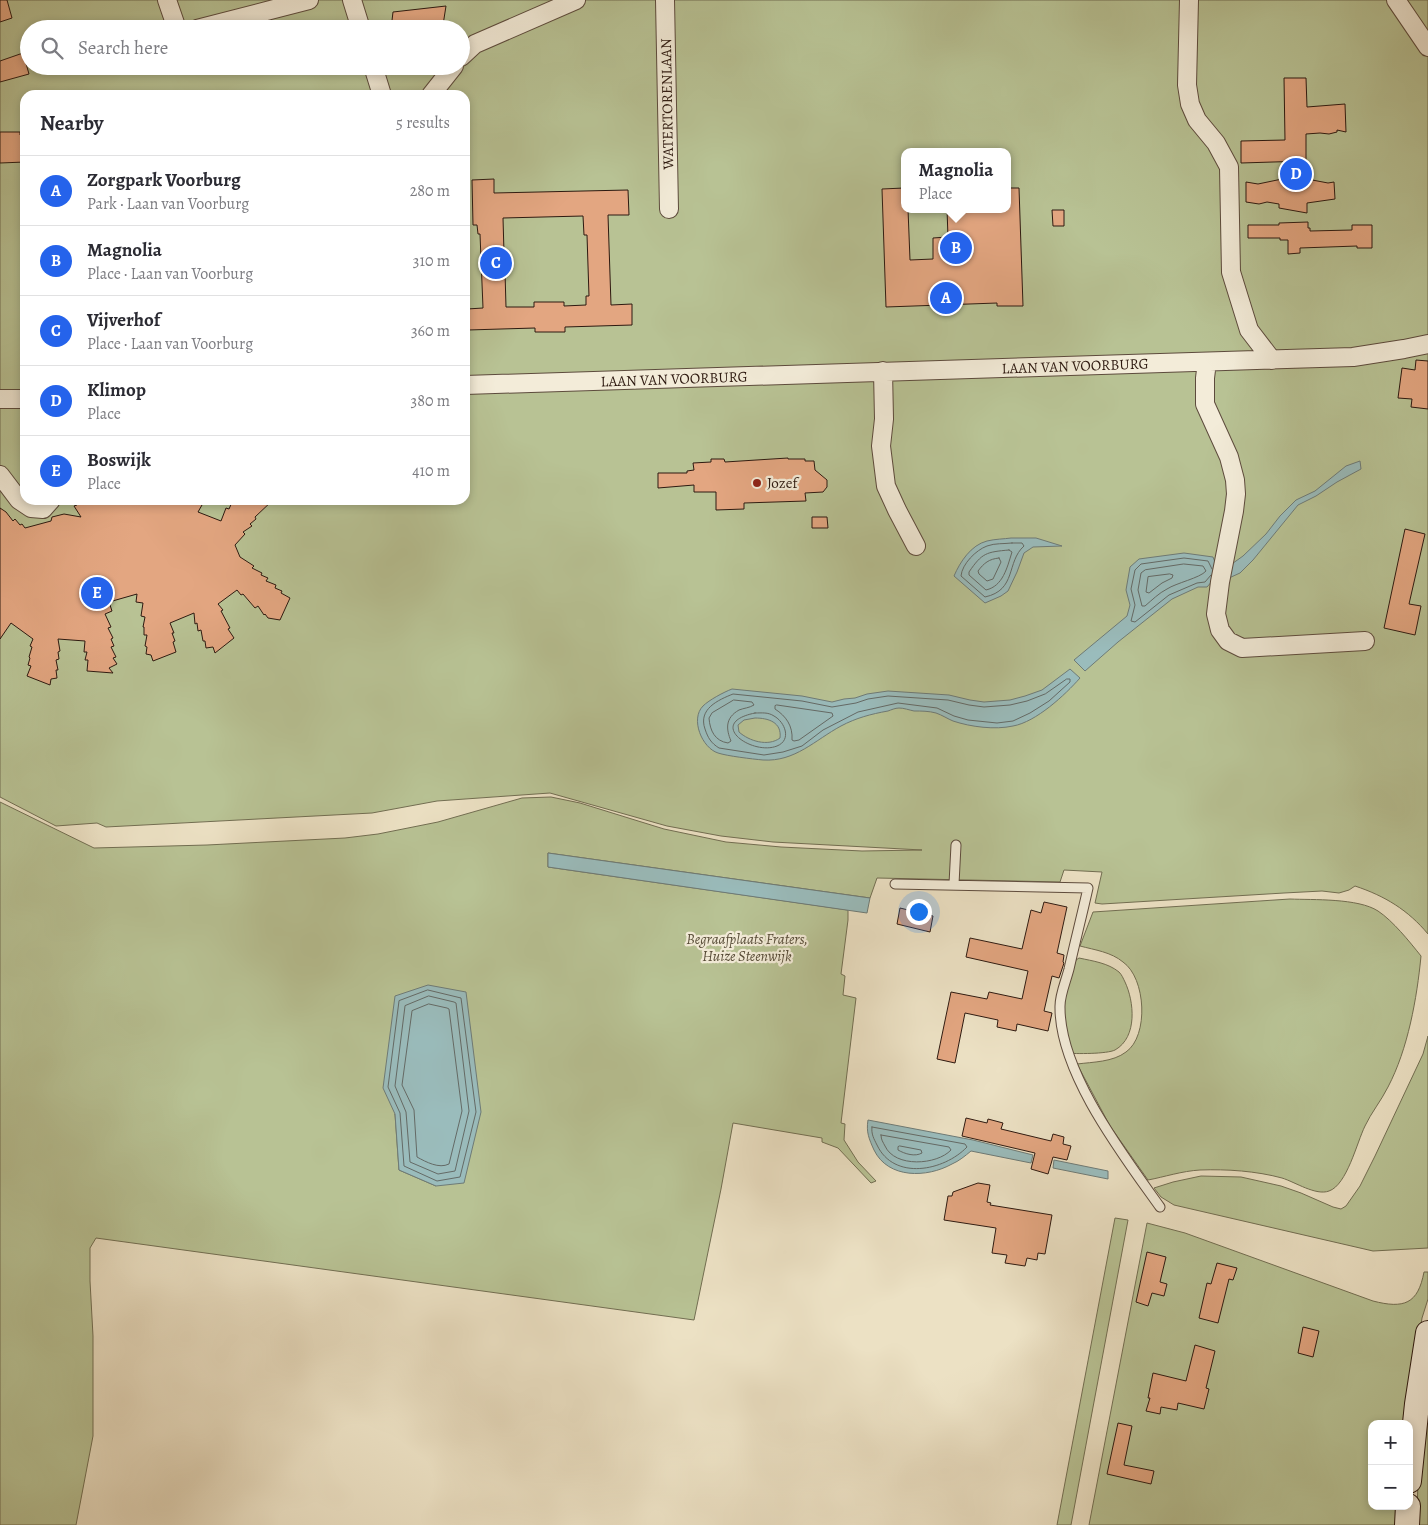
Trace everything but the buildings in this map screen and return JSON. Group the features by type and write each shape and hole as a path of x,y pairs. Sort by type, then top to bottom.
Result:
{"street":[{"path":"167,0 173,20"},
{"path":"232,20 309,0"},
{"path":"352,0 358,20"},
{"path":"470,49 475,44 576,0"},
{"name":"WATERTORENLAAN","path":"665,0 669,209"},
{"path":"1189,0 1188,85 1190,104 1197,120 1216,143 1229,167 1231,272 1249,330 1272,360"},
{"path":"1396,0 1428,47"},
{"path":"376,75 380,90"},
{"path":"434,90 447,75"},
{"name":"LAAN VAN VOORBURG","path":"470,385 1353,357 1404,350 1428,344"},
{"path":"1207,362 1205,378 1206,404 1229,457 1235,480 1236,494 1216,614 1220,630 1228,641 1242,648 1365,641"},
{"path":"883,372 884,419 881,446 886,486 916,546"},
{"path":"0,399 20,399"},
{"path":"0,475 20,501"},
{"path":"26,505 31,508 43,509 47,505"},
{"path":"1410,1465 1416,1404 1428,1333"},
{"path":"1407,1525 1408,1510"}],"lane":[{"path":"954,884 956,845"},
{"path":"895,884 1088,888 1060,1005 1063,1034 1072,1062 1086,1094 1106,1130 1160,1207"}],"green space":[{"name":"Begraafplaats Fraters, Huize Steenwijk","path":"0,0 1428,0 1428,934 1404,911 1386,899 1355,886 1339,893 1322,891 1102,904 1095,903 1102,872 1064,870 1060,882 877,878 870,898 548,853 548,867 848,910 841,974 845,976 843,995 856,998 841,1123 845,1124 844,1140 858,1162 876,1181 871,1183 838,1148 822,1142 822,1138 733,1123 694,1320 96,1238 90,1248 93,1336 93,1436 76,1525 0,1525 0,802 94,848 207,845 345,838 378,834 438,822 522,798 551,797 580,803 664,829 726,842 862,851 922,850 773,842 721,836 667,826 550,793 437,801 372,813 106,827 97,823 56,826 0,797","holes":["395,1114 436,1186 399,1170"]},
{"path":"1290,899 1335,900 1369,907 1378,911 1389,920 1421,956 1414,1006 1401,1056 1388,1087 1365,1126 1346,1172 1335,1187 1324,1192 1312,1190 1282,1178 1231,1170 1193,1171 1148,1180 1110,1126 1077,1064 1109,1060 1126,1052 1133,1044 1141,1021 1140,993 1131,970 1113,956 1080,946 1093,912"},
{"path":"1079,958 1115,969 1122,975 1128,990 1132,1008 1131,1028 1128,1037 1115,1050 1084,1054 1065,1053 1059,1035 1058,1021 1076,960"},
{"path":"1428,1036 1428,1248 1373,1251 1174,1205 1161,1197 1154,1188 1201,1176 1241,1177 1281,1186 1341,1209 1346,1206 1360,1186 1423,1054"},
{"path":"1115,1218 1128,1220 1071,1525 1057,1525"},
{"path":"1147,1223 1185,1233 1373,1301 1384,1303 1401,1304 1408,1302 1418,1291 1424,1272 1428,1272 1428,1299 1422,1318 1408,1420 1368,1420 1368,1510 1402,1510 1401,1525 1089,1525"},
{"path":"1428,1385 1428,1525 1417,1525 1420,1455"}],"water":[{"path":"1360,461 1361,469 1298,505 1240,573 1229,578 1214,579 1207,587 1198,587 1172,599 1085,671 1074,660 1127,616 1130,605 1126,590 1130,567 1139,559 1184,553 1213,557 1217,567 1229,566 1243,556 1266,534 1296,500 1315,491 1346,466"},
{"path":"1011,538 1036,538 1062,546 1033,547 1024,553 1008,591 985,603 954,576 959,565 976,546 987,541"},
{"path":"1070,669 1080,678 1058,700 1040,714 1013,726 991,728 967,725 933,712 898,708 852,721 795,754 774,760 753,759 718,753 707,745 698,725 699,712 703,706 717,696 732,689 802,696 832,702 888,691 949,695 984,702 1010,700 1042,690","holes":["760,718 773,722 779,728 780,738 770,742 759,742 739,732 738,725 744,720"]},
{"path":"548,853 870,898 867,913 548,867"},
{"path":"428,985 466,992 481,1112 464,1183 436,1186 399,1170 395,1114 383,1088 395,996"},
{"path":"868,1120 973,1140 1033,1155 1031,1163 971,1151 942,1169 920,1173 898,1171 880,1160 874,1150 869,1139"},
{"path":"1054,1160 1108,1171 1108,1179 1053,1168"}],"place":[{"name":"Klimop","path":"1296,174"},
{"name":"Magnolia","path":"956,248"},
{"name":"Vijverhof","path":"496,263"},
{"name":"Zorgpark Voorburg","path":"946,298"},
{"name":"Jozef","path":"757,483"},
{"name":"Boswijk","path":"97,593"}]}
